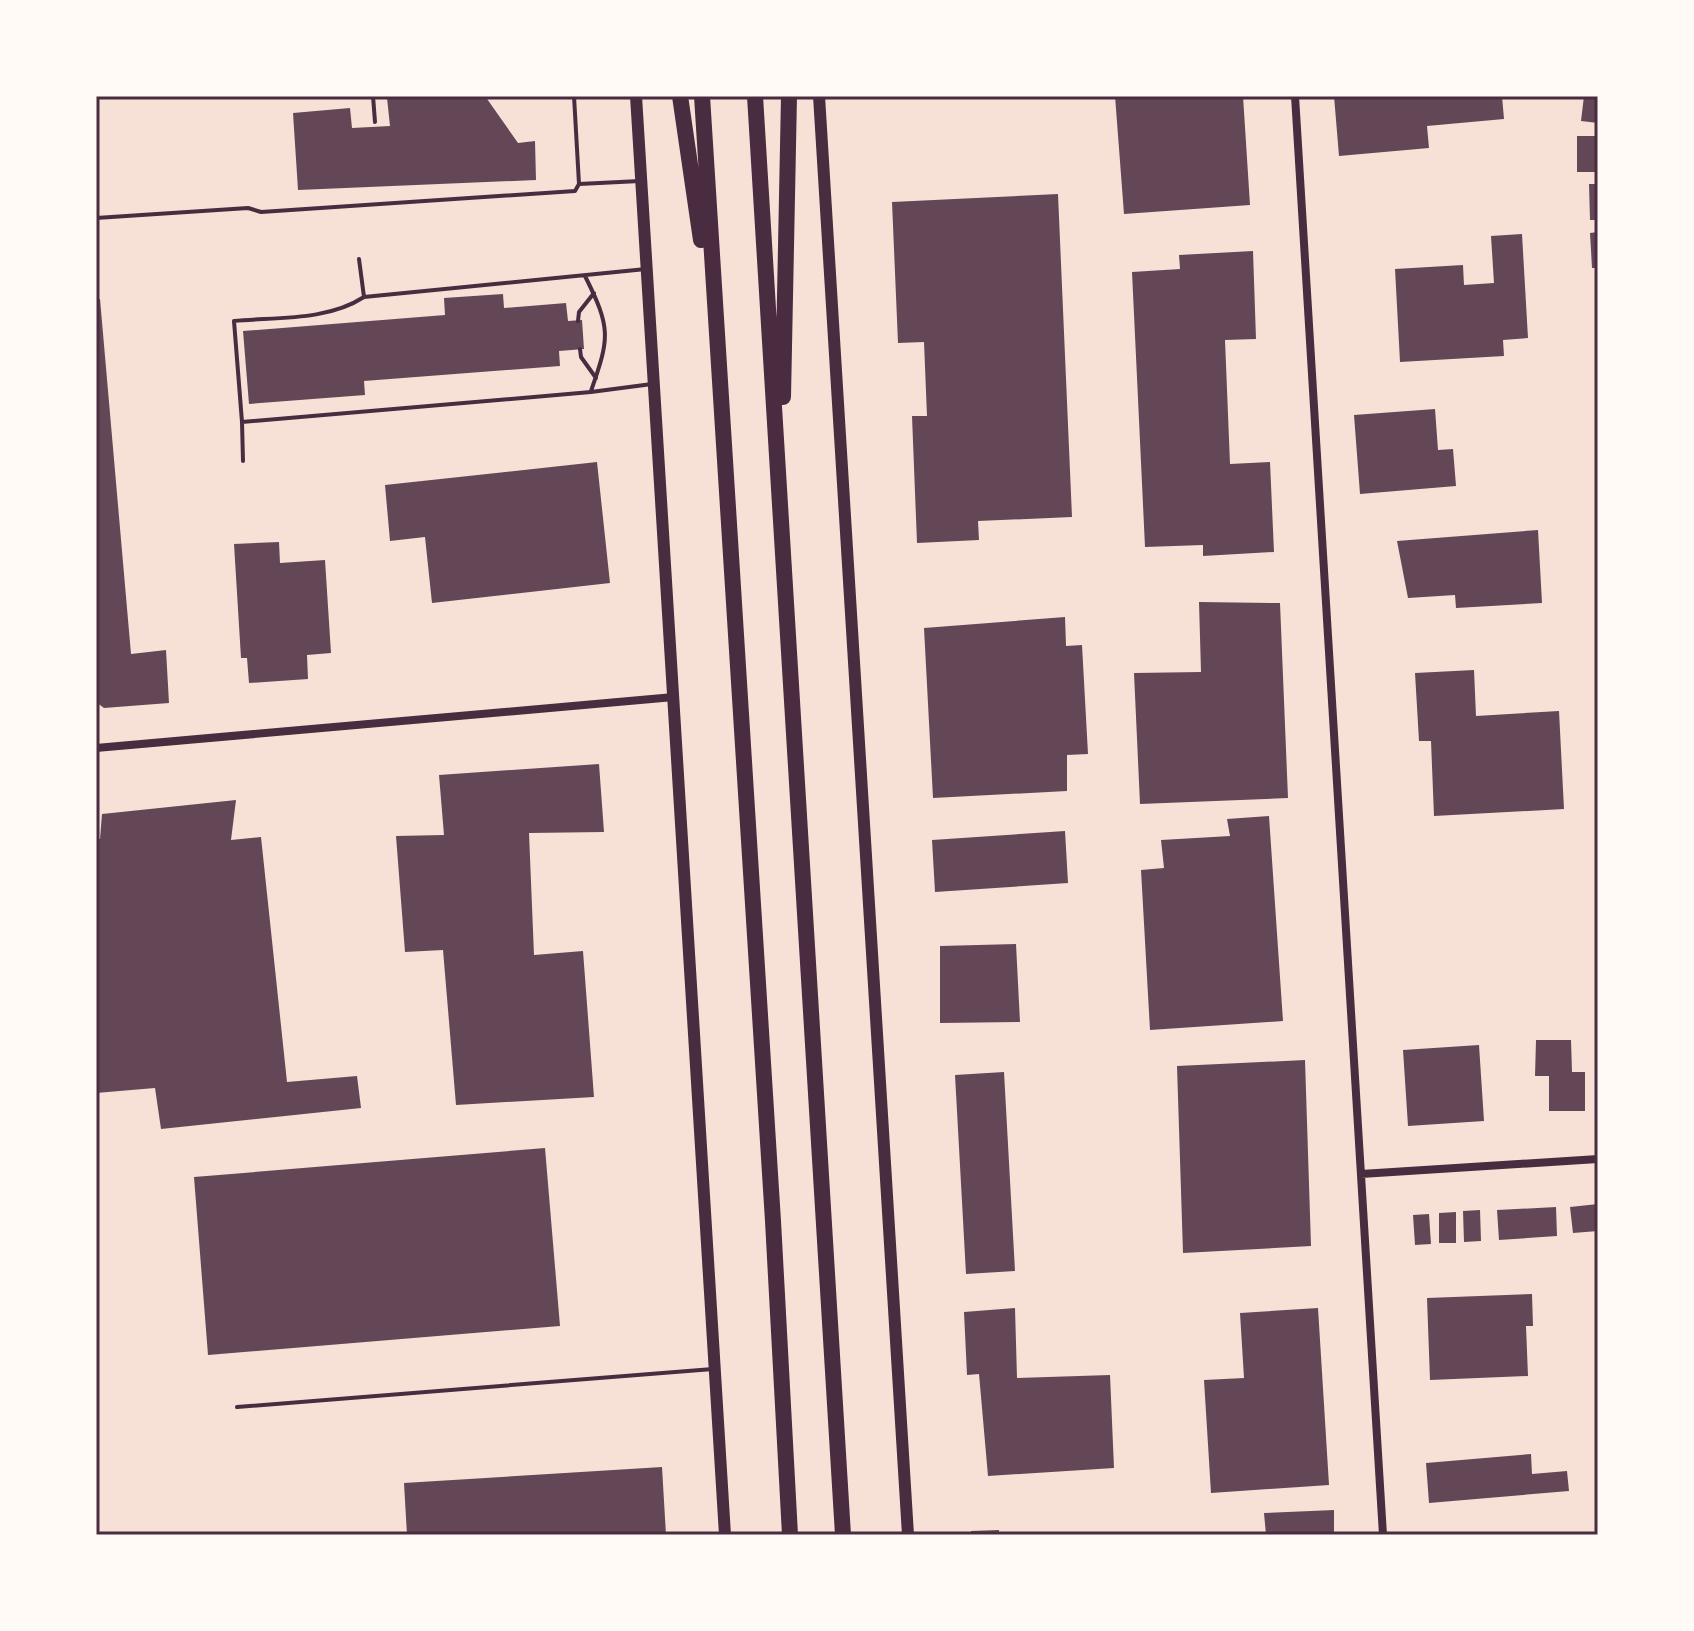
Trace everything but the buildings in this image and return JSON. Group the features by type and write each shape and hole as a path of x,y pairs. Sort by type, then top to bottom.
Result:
{"highway":[{"path":"680,96 719,360"},
{"path":"702,96 790,1535"},
{"path":"755,96 843,1535"},
{"path":"780,511 789,96"}],"main road":[{"path":"636,96 725,1535"},
{"path":"819,96 908,1535"}],"street":[{"path":"1295,96 1383,1535"},
{"path":"96,748 674,697"},
{"path":"1361,1174 1598,1159"}],"lane":[{"path":"373,96 375,122"},
{"path":"96,218 248,208 261,212 575,191 579,184 574,96"},
{"path":"579,184 642,181"},
{"path":"359,259 364,297"},
{"path":"243,461 234,321 329,312 348,307 364,297 647,269"},
{"path":"585,276 601,309 607,333 605,352 591,392"},
{"path":"578,321 579,312 594,293"},
{"path":"580,349 581,357 596,378"},
{"path":"242,422 591,392 654,383"},
{"path":"237,1407 716,1369"}]}
